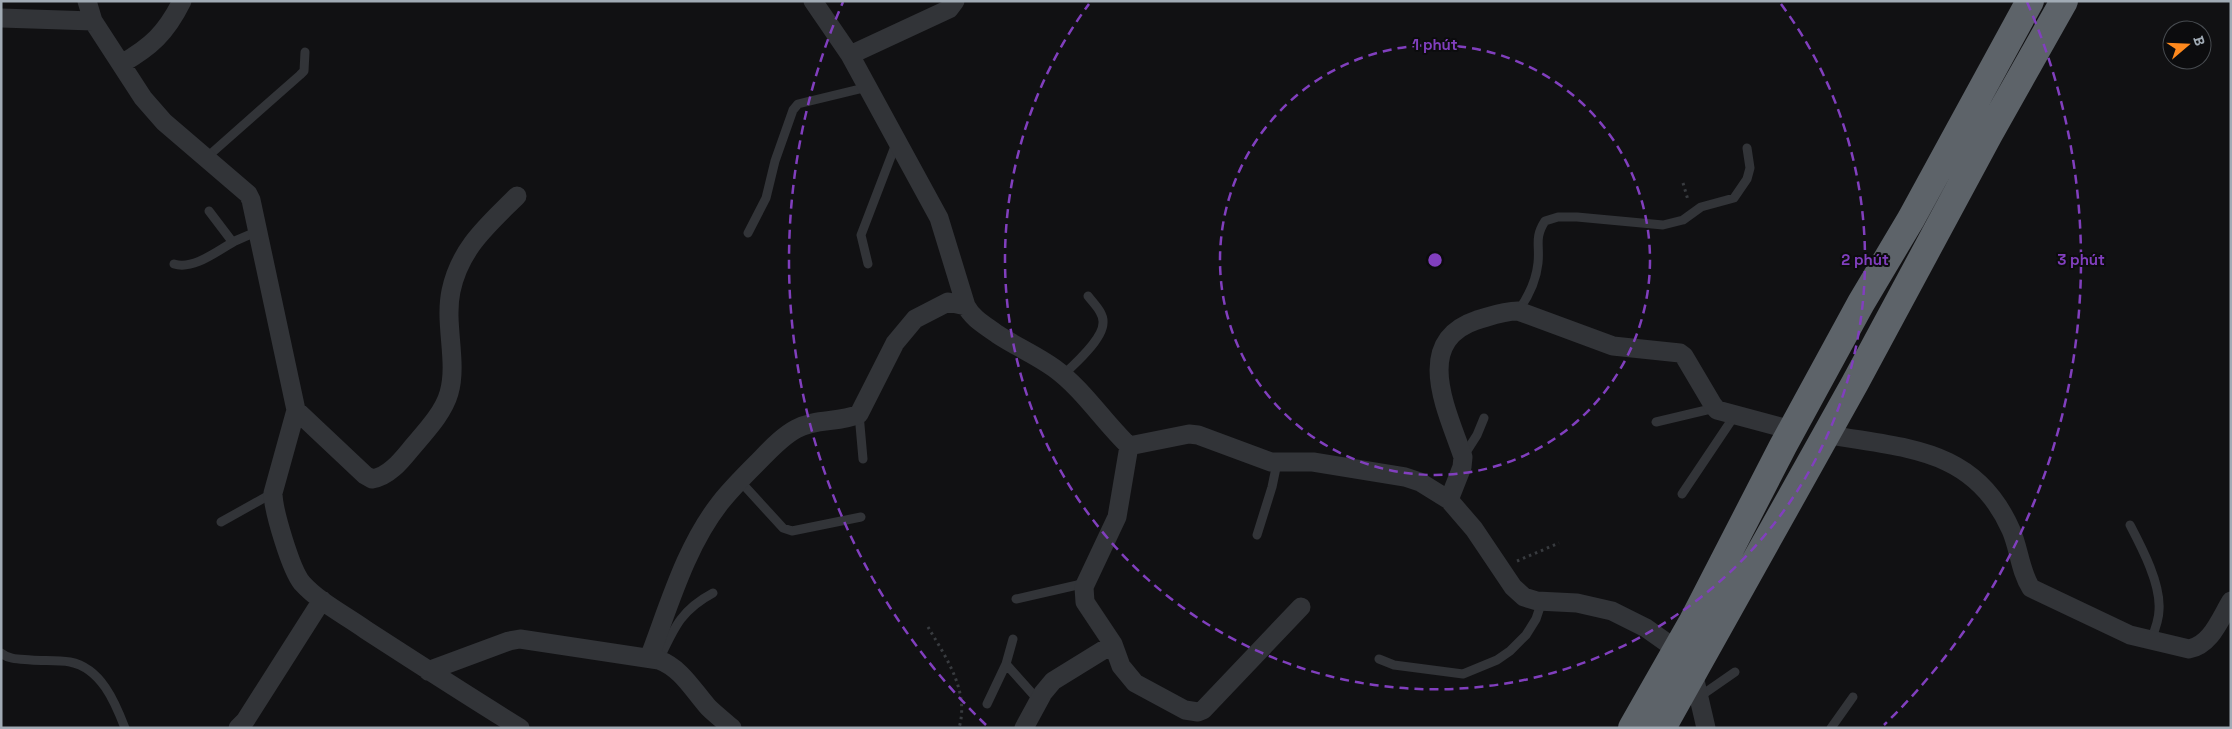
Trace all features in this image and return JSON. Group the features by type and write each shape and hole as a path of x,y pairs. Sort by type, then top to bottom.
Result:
{"highway":[{"path":"1632,728 1677,650 1792,430 1861,304 1911,219 2030,1"},
{"path":"1662,728 1696,684 1825,434 2064,1"}],"street":[{"path":"88,1 93,21 142,98 164,122 248,194 258,231 296,410 273,493 273,505 296,571 302,582 322,600 428,671 520,728"},
{"path":"121,64 146,49 163,34 182,1"},
{"path":"813,1 850,55 941,224 966,306 971,316 1063,375 1076,387 1110,428 1129,446"},
{"path":"850,55 949,8 955,1"},
{"path":"1,18 93,21"},
{"path":"296,410 365,475 372,479 385,475 426,431 449,395 452,380 448,321 451,291 472,241 517,196"},
{"path":"654,659 684,566 714,512 740,481 774,446 797,428 822,421 849,418 859,414 895,343 915,319 948,302 966,306"},
{"path":"1449,500 1462,467 1462,457 1439,385 1438,360 1447,339 1463,325 1505,311 1518,311 1613,346 1680,353 1684,356 1715,408 1722,412 1792,430"},
{"path":"1129,446 1189,434 1198,435 1261,460 1277,463 1313,462 1405,477 1420,482 1449,500 1474,529 1513,587 1524,597 1542,602 1577,603 1612,611 1646,628 1677,650"},
{"path":"1825,434 1939,456 1966,471 1991,494 2011,530 2031,588 2130,635 2189,649 2198,647 2207,641 2230,605"},
{"path":"1129,446 1116,517 1086,583 1084,595 1085,602 1113,644 1121,666 1135,683 1185,710 1198,712 1203,710 1301,607"},
{"path":"238,728 245,722 322,600"},
{"path":"428,671 509,641 520,639 654,659 669,663 677,670 710,708 732,728"},
{"path":"1024,728 1053,681 1113,644"},
{"path":"1696,684 1706,728"}],"lane":[{"path":"206,158 304,71 305,52"},
{"path":"748,233 766,198 775,161 793,110 798,104 868,87"},
{"path":"868,264 861,235 897,141"},
{"path":"1518,311 1528,298 1535,284 1539,248 1537,236 1545,221 1558,217 1576,217 1662,225 1683,220 1701,207 1734,198 1747,179 1750,168 1747,148"},
{"path":"208,211 228,238 235,241"},
{"path":"174,264 191,265 258,231"},
{"path":"1063,375 1080,360 1101,332 1104,324 1088,296"},
{"path":"1656,422 1715,408"},
{"path":"859,414 863,459"},
{"path":"1682,494 1735,415"},
{"path":"1462,457 1477,435 1484,418"},
{"path":"1257,535 1272,487 1277,463"},
{"path":"740,481 783,528 792,531 861,517"},
{"path":"221,522 273,493"},
{"path":"2130,525 2143,550 2160,607 2152,640"},
{"path":"1016,598 1086,583"},
{"path":"654,659 682,615 696,602 713,593"},
{"path":"1379,659 1394,665 1463,674 1497,660 1510,651 1526,635 1536,619 1542,602"},
{"path":"987,704 1006,664 1013,639"},
{"path":"1,653 6,657 70,662 80,666 108,690 125,728"},
{"path":"1006,664 1039,701"},
{"path":"1696,684 1735,672"},
{"path":"1831,728 1853,697"}],"path":[{"path":"1683,183 1692,213"},
{"path":"1500,568 1559,544"},
{"path":"928,627 952,668 961,706 959,728"}]}
